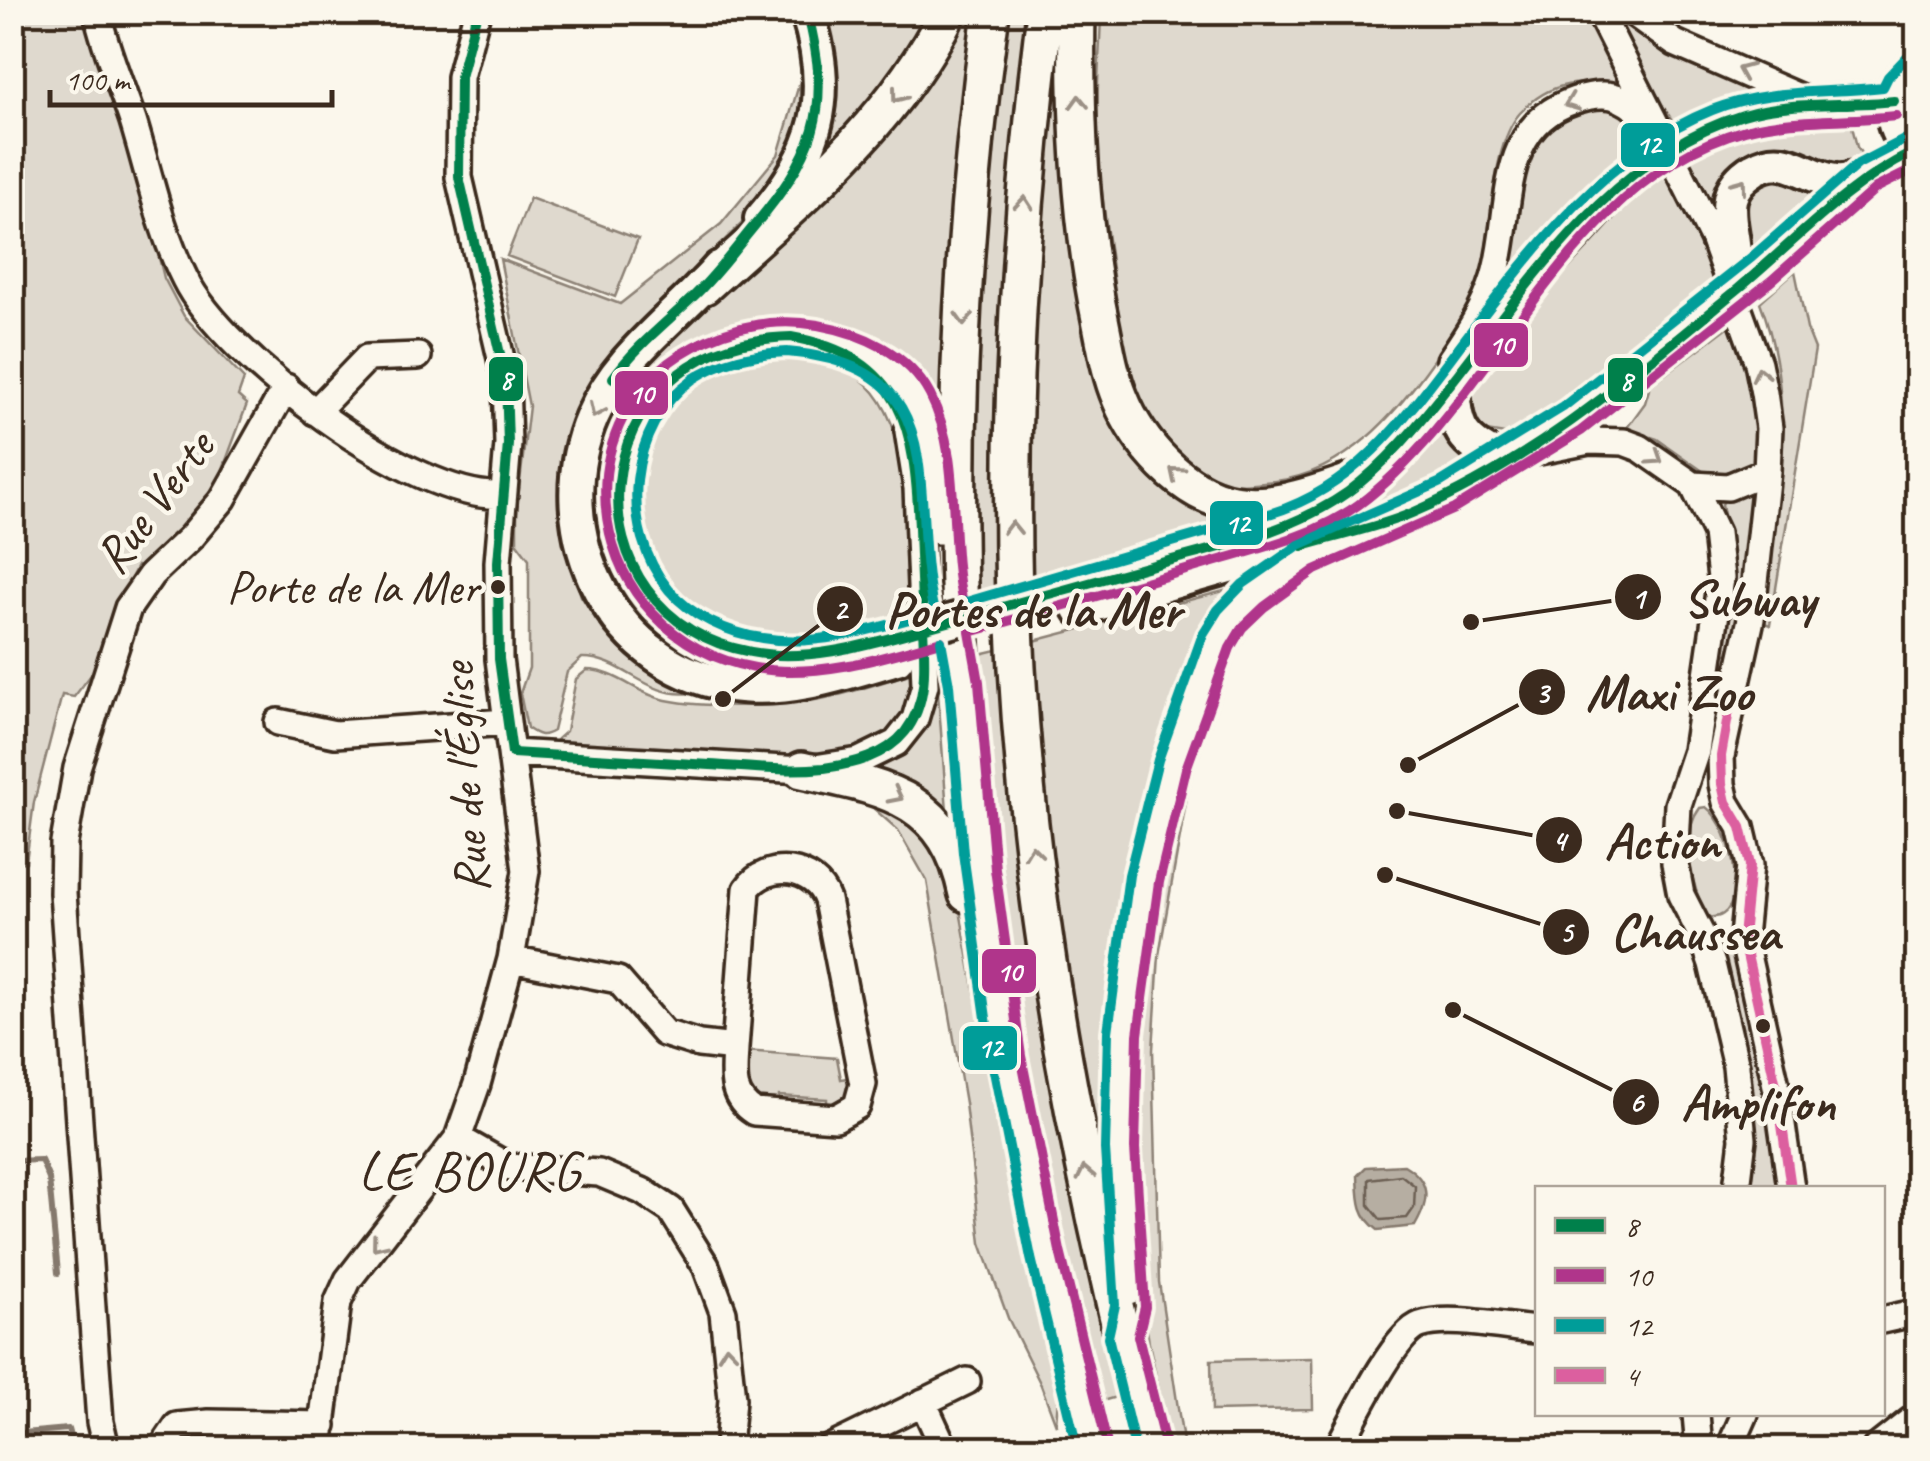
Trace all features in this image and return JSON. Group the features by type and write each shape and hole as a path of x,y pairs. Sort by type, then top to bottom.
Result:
{"highway":[{"path":"704,286 820,181 868,130 915,72 948,12"},
{"path":"991,12 973,164 960,436 962,663 970,782 988,934 1029,1180 1092,1448"},
{"path":"1045,12 1023,207 1012,416 1017,668 1028,810 1052,997 1084,1170 1150,1448"},
{"path":"1077,12 1080,152 1093,286 1111,371 1131,422 1157,456 1178,475 1204,493 1225,501 1284,501 1366,477"},
{"path":"826,342 869,356 897,377 915,399 928,438 944,589 962,663"},
{"path":"1123,1336 1130,1306 1120,1148 1124,1034 1144,878 1172,765 1206,664 1230,619 1282,573 1308,556 1360,533"},
{"path":"802,770 882,788 921,811 954,851 970,912 988,934"}],"main road":[{"path":"807,12 815,37 820,88 820,110 808,152 782,194 704,286 636,348 619,369 590,420 578,464 575,508 583,552 598,590 640,642 673,666 705,681 783,687 894,648 1077,598 1340,534 1360,533 1416,511 1512,458 1588,408 1714,309 1867,176"},
{"path":"1730,277 1735,250 1727,212 1731,193 1746,175 1779,161 1833,181 1867,176 1915,154 1904,144 1894,124 1894,101 1900,86 1918,67"},
{"path":"1077,598 1308,517 1336,501 1366,477 1443,393 1520,294 1617,188 1657,157 1721,122 1777,106 1857,107 1894,101"},
{"path":"826,342 771,337 748,340 704,355 667,382 645,409 626,445 618,497 625,542 645,584 670,614 725,646 783,656 894,648"},
{"path":"1443,393 1453,406 1464,437 1480,452 1512,458"}],"street":[{"path":"97,12 165,229 186,281 232,340 315,412 382,454 440,484 473,494 502,495"},
{"name":"Rue de l'Église","path":"321,1437 338,1302 348,1280 458,1138 512,959 526,870 499,659 498,562 508,444 506,380 459,177 460,77 478,12"},
{"path":"1599,12 1714,238 1730,277 1764,393 1769,428 1751,619 1721,756 1726,802 1741,827 1750,865 1744,936 1776,1090 1790,1186"},
{"path":"1632,12 1675,43 1817,105"},
{"path":"1443,393 1444,370 1466,337 1494,279 1514,160 1532,127 1563,104 1610,93 1624,98 1655,126"},
{"path":"512,752 802,770 842,766 875,755 896,743 916,719 925,685 914,452 899,404 861,366 826,342"},
{"path":"315,412 366,358 418,356"},
{"name":"Rue Verte","path":"106,1448 100,1422 63,892 64,843 77,768 128,608 151,575 223,499 286,387"},
{"path":"1512,458 1574,442 1624,442 1656,456 1694,485 1716,533 1721,578 1696,751 1678,805 1675,862 1681,895 1712,964 1740,1089 1743,1138 1736,1186"},
{"path":"1694,485 1728,486 1766,477"},
{"path":"278,722 335,734 507,722"},
{"path":"1678,805 1707,792 1726,802"},
{"path":"771,872 809,875 817,880 827,900 862,1095 857,1106 836,1118 754,1112 734,1090 735,1048 747,889 754,879 771,872"},
{"path":"1697,925 1712,932 1736,924 1743,915"},
{"path":"512,959 618,980 664,1034 698,1044 735,1048"},
{"path":"458,1138 509,1167 600,1173 642,1191 671,1210 706,1266 724,1312 732,1398 728,1448"},
{"path":"1885,1310 1913,1314"},
{"path":"1885,1319 1913,1314"},
{"path":"1338,1448 1397,1346 1416,1326 1437,1322 1535,1330"},
{"path":"830,1448 967,1381"},
{"path":"922,1402 944,1448"},
{"path":"1876,1448 1918,1415"},
{"path":"1696,1416 1699,1448"},
{"path":"1730,1448 1744,1416"},
{"path":"162,1448 177,1426 209,1423 321,1437"}],"shaded area":[{"path":"13,13 81,13 136,163 164,278 184,316 244,379 238,396 247,404 217,485 202,507 145,568 137,566 94,671 74,697 62,695 34,802 26,862 13,863"},
{"path":"820,13 932,13 918,41 842,143 818,156"},
{"path":"960,13 975,13 946,265 942,447 840,331 800,320 757,321 714,333 682,349 657,371 616,428 603,499 609,542 624,576 679,640 716,659 748,666 747,674 677,655 629,610 607,576 590,505 597,439 614,402 639,367"},
{"path":"1003,13 1034,13 1000,595 972,603 978,235"},
{"path":"1101,13 1587,13 1624,88 1581,83 1555,88 1520,113 1502,149 1477,288 1426,371 1376,430 1314,471 1290,479 1233,484 1189,463 1163,437 1136,395 1127,368 1098,149"},
{"path":"1608,13 1625,13 1775,95 1717,101 1674,123 1636,66"},
{"path":"1060,14 1114,422 1229,518 1229,526 1030,587 1033,320 1042,175"},
{"path":"800,81 800,128 763,203 641,321 601,367 572,423 561,472 564,540 581,596 605,632 642,667 690,693 661,690 610,664 582,658 567,672 553,731 537,734 527,728 520,693 529,668 529,559 517,543 517,507 529,406 500,259 620,304 721,224 778,155"},
{"path":"1593,105 1628,118 1653,144 1499,296 1515,205 1538,129"},
{"path":"1766,122 1851,122 1857,147 1867,162 1853,170 1767,155 1719,230 1688,160"},
{"path":"1664,168 1724,276 1544,418 1505,434 1486,431 1471,422 1464,393 1506,331 1580,242"},
{"path":"1783,172 1844,192 1748,265 1744,190"},
{"path":"530,198 638,239 615,297 507,256"},
{"path":"1795,271 1815,349 1770,625 1764,623 1778,502 1782,420 1772,341 1760,302"},
{"path":"1736,321 1754,393 1758,450 1755,465 1722,477 1707,474 1657,439 1626,429 1645,403 1650,386"},
{"path":"771,354 805,357 839,367 859,378 878,397 892,424 901,455 909,525 912,619 818,639 761,639 718,626 684,603 659,573 643,537 638,498 643,459 659,420 686,386 705,373"},
{"path":"1445,413 1454,443 1474,466 1390,509 1336,520 1387,477"},
{"path":"1757,486 1745,615 1732,655 1721,653 1732,558 1722,504 1726,498"},
{"path":"1231,589 1239,593 1192,666 1105,1193 1070,1006 1048,828 1034,641"},
{"path":"1005,648 1123,1395 1092,1404 1009,997 972,656"},
{"path":"936,666 948,824 855,771 879,761"},
{"path":"587,670 608,674 666,700 740,706 828,698 920,671 906,728 840,762 558,744 557,739 566,731 576,679"},
{"path":"854,791 907,812 953,871 1003,1151 1058,1396 1056,1425 1008,1318 981,1243 965,1103 927,881 898,830"},
{"path":"1187,797 1159,955 1153,1050 1159,1282 1184,1448 1172,1448 1149,1343 1133,1198 1140,977 1172,830"},
{"path":"1706,807 1725,834 1734,872 1730,905 1722,915 1708,917 1693,878 1689,848 1693,820 1700,808"},
{"path":"1732,946 1755,1032 1783,1186 1748,1186 1754,1141 1751,1096 1719,949"},
{"path":"744,1051 837,1058 841,1079 852,1077 847,1101 827,1111 827,1099 779,1096 778,1108 764,1106 745,1090"},
{"path":"1312,1358 1313,1409 1212,1411 1211,1360"},
{"path":"267,1434 269,1448 174,1448 191,1438"}],"water":[{"path":"1404,1165 1423,1184 1425,1199 1420,1217 1415,1226 1378,1230 1363,1212 1358,1175 1366,1167"}],"waterway":[{"path":"12,1161 41,1160 49,1179 58,1273"},
{"path":"12,1434 68,1429 73,1448"}],"transit line":[{"name":"8","path":"477,12 460,77 459,177 506,380 508,444 498,562 499,659 512,753"},
{"name":"8","path":"613,378 716,272 772,204 803,155 818,105 815,47 807,12"},
{"name":"12","path":"963,603 1303,501 1358,465 1381,442 1544,239 1604,178 1638,152 1673,129 1733,103 1775,95 1883,87 1907,57"},
{"name":"8","path":"923,629 1252,537 1326,506 1362,481 1401,443 1576,228 1652,160 1695,134 1762,110 1894,101"},
{"name":"10","path":"1107,1444 1060,1251 1021,1056 995,869 979,682 970,632 1263,548 1340,516 1407,462 1580,244 1628,195 1682,156 1745,130 1782,123 1896,116"},
{"name":"12","path":"1135,1448 1108,1337 1115,1305 1105,1149 1108,1032 1129,875 1158,760 1203,634 1218,610 1243,584 1299,545 1441,482 1563,407 1752,257 1858,164 1906,139 1918,139"},
{"name":"8","path":"1303,546 1412,513 1457,492 1542,441 1662,352 1842,198 1912,153"},
{"name":"10","path":"1165,1444 1138,1336 1145,1307 1135,1148 1138,1035 1159,882 1186,769 1230,648 1242,628 1264,607 1315,570 1454,509 1581,431 1771,281 1876,188 1918,167"},
{"name":"10","path":"941,641 849,665 802,671 755,668 697,648 653,614 623,569 607,519 607,467 623,417 656,373 707,340 734,330 775,322 804,323 851,333 882,347 921,380 940,420 951,471 963,603"},
{"name":"8","path":"791,337 829,347 858,361 880,380 896,403 907,429 917,492 923,629 816,654 751,652 690,629 647,589 623,539 619,484 633,430 667,384 719,351 791,337"},
{"name":"12","path":"787,352 842,363 879,382 902,409 915,443 921,481 934,612 827,638 762,638 736,632 699,615 669,590 653,565 642,538 637,479 654,423 671,399 703,373 738,359 787,352"},
{"name":"8","path":"512,753 781,769 824,768 857,761 888,747 912,721 923,683 923,629"},
{"name":"12","path":"941,641 949,685 963,853 992,1061 1031,1258 1077,1448"},
{"name":"4","path":"1730,705 1721,756 1722,784 1726,802 1741,827 1750,865 1743,937 1777,1090 1791,1186"}],"place":[{"name":"Porte de la Mer","path":"498,587"},
{"name":"Subway","path":"1471,622"},
{"name":"Portes de la Mer","path":"723,699"},
{"name":"Maxi Zoo","path":"1408,765"},
{"name":"Action","path":"1397,811"},
{"name":"Chaussea","path":"1385,875"},
{"name":"Amplifon","path":"1453,1010"}],"district":[{"name":"LE BOURG","path":"470,1171"}]}
